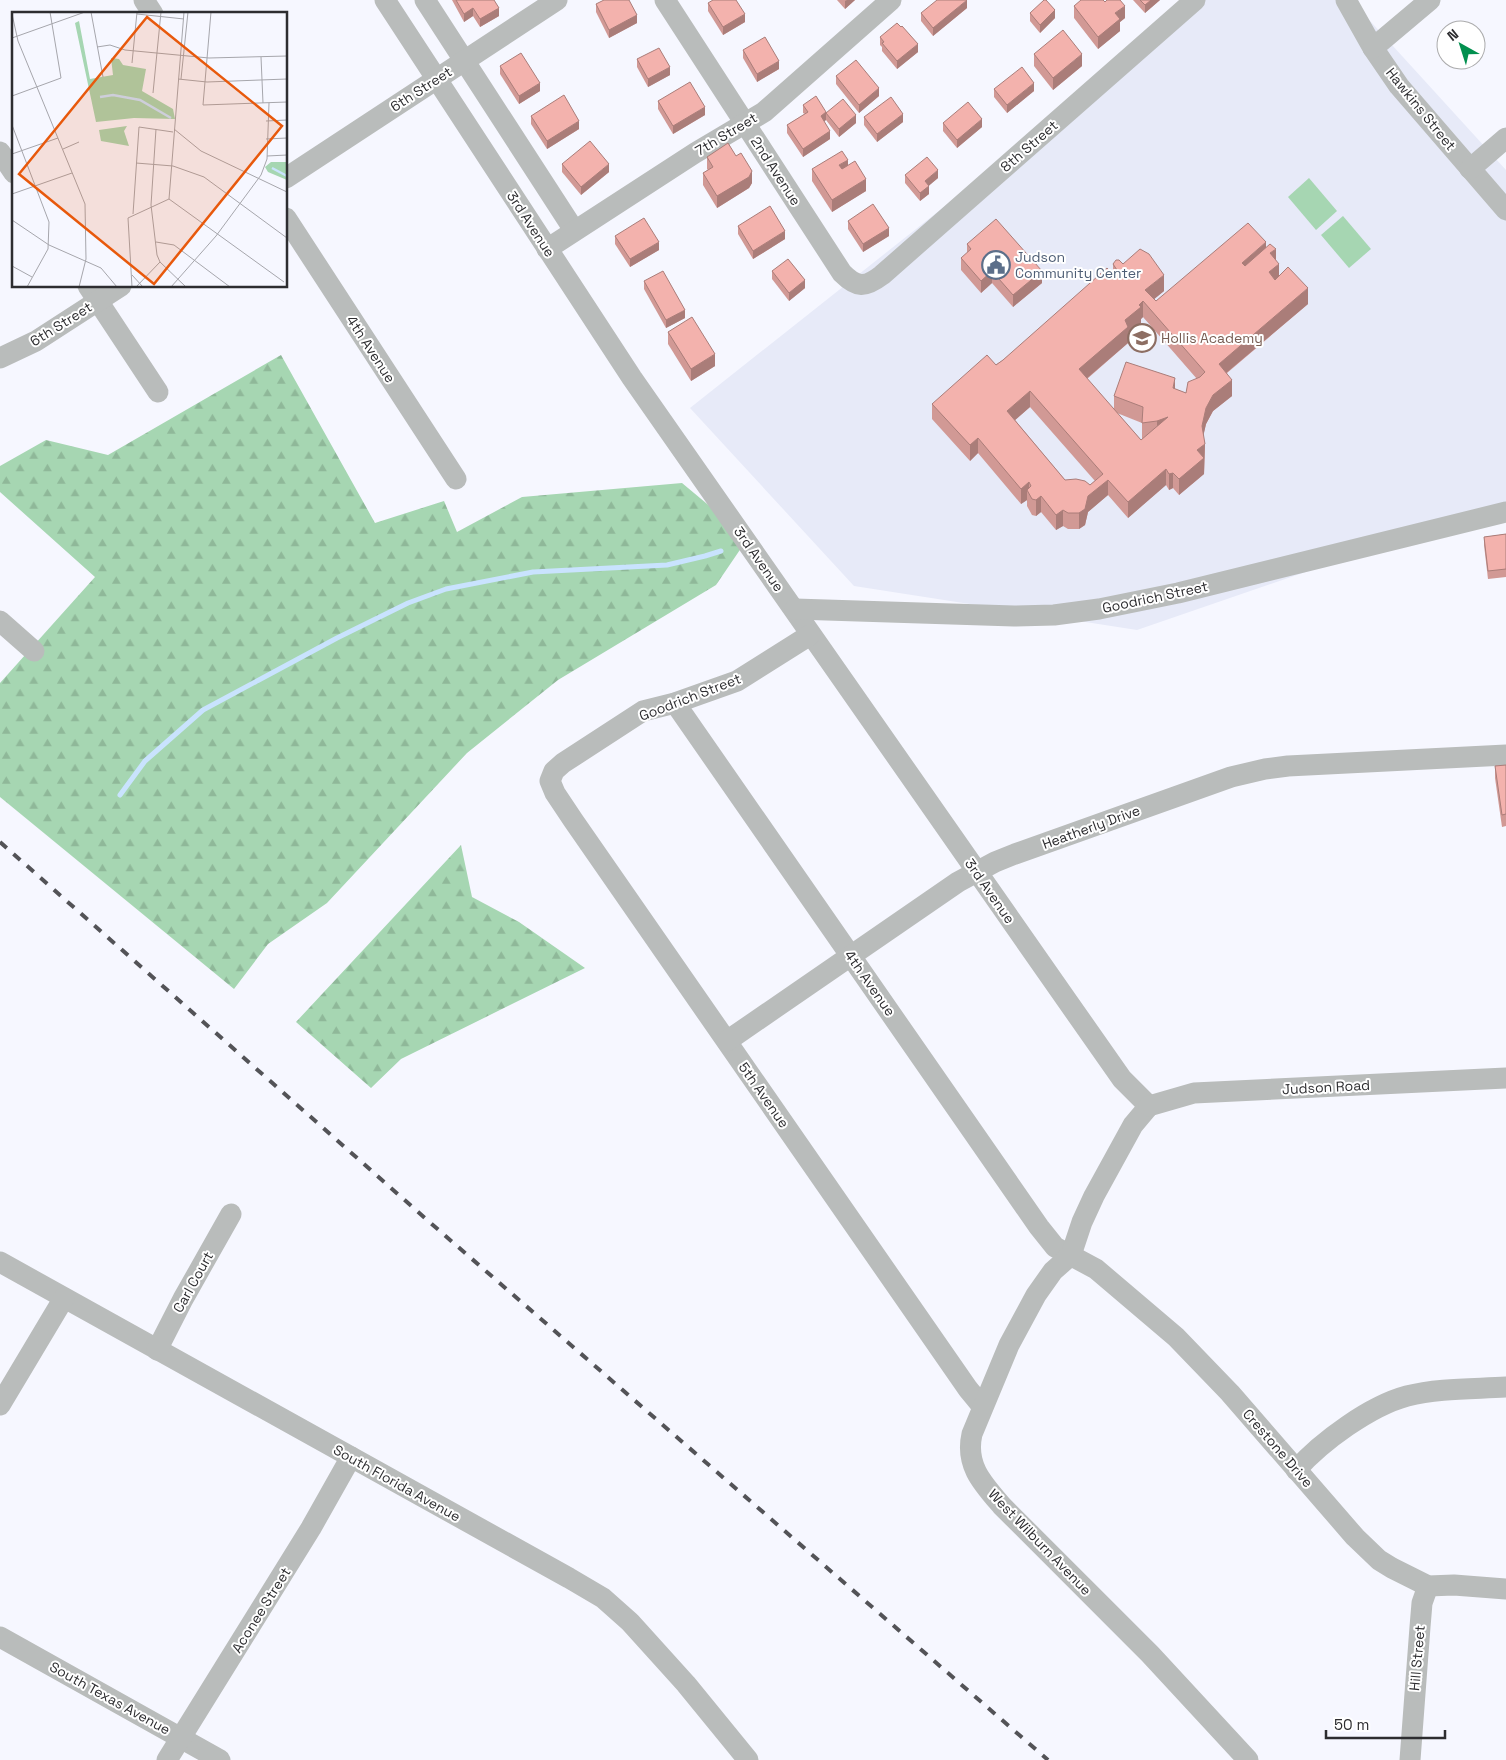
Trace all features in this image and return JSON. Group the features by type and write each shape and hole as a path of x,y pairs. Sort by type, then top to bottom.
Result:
{"street":[{"path":"144,0 152,12"},
{"name":"3rd Avenue","path":"385,0 632,378 1122,1078 1149,1106"},
{"path":"425,0 574,230"},
{"name":"6th Street","path":"288,177 557,0"},
{"name":"2nd Avenue","path":"665,0 842,272 851,282 860,284"},
{"name":"7th Street","path":"547,249 574,230 764,112 891,0"},
{"name":"8th Street","path":"860,284 874,281 882,275 1195,0"},
{"name":"Hawkins Street","path":"1346,0 1373,48 1399,86 1506,210"},
{"path":"1373,48 1430,0"},
{"path":"1470,169 1506,138"},
{"path":"0,152 12,170"},
{"name":"4th Avenue","path":"288,221 456,480"},
{"name":"6th Street","path":"0,358 36,341 93,294 114,288"},
{"path":"93,294 158,392"},
{"name":"Goodrich Street","path":"795,610 1014,616 1054,615 1099,609 1178,593 1506,512"},
{"path":"0,621 34,651"},
{"name":"Goodrich Street","path":"550,781 554,771 563,763 644,711 675,703 737,681 810,634"},
{"name":"4th Avenue","path":"675,703 1039,1227 1055,1248 1071,1255"},
{"name":"Heatherly Drive","path":"726,1041 958,882 1015,854 1231,777 1265,769 1288,766 1506,755"},
{"name":"5th Avenue","path":"550,781 555,793 573,820 962,1381 982,1406"},
{"name":"Judson Road","path":"1149,1106 1194,1093 1506,1078"},
{"name":"West Wilburn Avenue","path":"1149,1106 1133,1124 1094,1196 1082,1222 1071,1255 1053,1271 1036,1295 1009,1345 982,1406 972,1434 970,1452 973,1467 987,1489 1150,1654 1248,1760"},
{"name":"Carl Court","path":"157,1350 231,1214"},
{"name":"Crestone Drive","path":"1071,1255 1096,1269 1176,1337 1230,1393 1369,1552 1392,1568 1428,1586 1454,1585 1506,1589"},
{"name":"South Florida Avenue","path":"0,1262 603,1598 630,1622 656,1650 748,1760"},
{"path":"0,1405 64,1298"},
{"path":"1296,1470 1317,1449 1363,1415 1386,1403 1407,1396 1432,1392 1506,1387"},
{"name":"Aconee Street","path":"167,1760 312,1528 351,1458"},
{"name":"Hill Street","path":"1410,1760 1422,1603 1428,1586"},
{"name":"South Texas Avenue","path":"0,1637 220,1760"}],"shaded area":[{"name":"Hollis Academy","path":"1205,0 1351,0 1506,170 1506,503 1137,630 854,586 690,408"}],"green space":[{"path":"1309,178 1337,211 1316,230 1288,197"},
{"path":"1343,216 1371,249 1349,268 1321,235"},
{"path":"281,355 375,523 444,501 457,532 522,497 682,483 748,538 716,585 558,680 467,753 327,903 268,944 234,989 0,797 0,683 95,577 0,492 0,466 46,440 108,455"},
{"path":"461,845 472,897 519,922 585,968 401,1059 371,1088 296,1022"}],"building":[{"path":"456,0 494,0 499,8 480,19 473,8 464,14"},
{"path":"604,0 629,0 637,15 609,30 596,4"},
{"path":"713,0 736,0 745,14 723,27 708,3"},
{"path":"937,0 967,0 933,28 921,13"},
{"path":"1044,0 1055,10 1040,25 1030,13"},
{"path":"1081,0 1103,0 1105,2 1107,0 1120,0 1125,6 1115,13 1120,19 1098,37 1074,6"},
{"path":"1140,0 1151,0 1145,5"},
{"path":"897,23 918,44 897,61 882,43 884,42 880,37"},
{"path":"1063,30 1082,54 1053,78 1034,54"},
{"path":"765,37 779,61 757,74 743,50"},
{"path":"659,48 670,67 648,79 637,59"},
{"path":"521,53 540,83 519,96 500,66"},
{"path":"856,60 879,88 859,105 836,76"},
{"path":"1022,67 1034,83 1007,105 994,89"},
{"path":"690,82 705,107 673,126 658,101"},
{"path":"564,95 579,121 547,141 531,116"},
{"path":"816,96 826,112 821,116 830,131 803,149 787,125 808,112 803,105"},
{"path":"891,97 903,114 877,134 864,117"},
{"path":"843,99 856,115 839,129 826,113"},
{"path":"968,102 982,119 957,140 943,123"},
{"path":"590,141 609,164 581,187 562,164"},
{"path":"728,143 736,156 741,153 752,171 749,177 717,196 703,173 713,167 707,157"},
{"path":"842,151 848,160 839,165 842,169 855,161 866,179 832,200 812,169"},
{"path":"927,157 938,170 925,181 929,186 920,193 905,175"},
{"path":"873,204 889,228 863,244 848,221"},
{"path":"770,206 785,231 753,251 738,226"},
{"path":"644,218 659,242 630,259 615,236"},
{"name":"Judson Community Center","path":"996,219 1042,271 1013,295 992,271 981,281 961,258 971,249 967,244"},
{"path":"1248,223 1266,242 1242,263 1245,266 1270,244 1276,249 1270,253 1279,264 1269,272 1275,280 1288,267 1308,288 1219,364 1232,380 1213,395 1206,408 1202,426 1205,444 1197,450 1204,458 1179,479 1173,473 1169,474 1166,469 1128,502 1108,480 1088,496 1085,509 1079,513 1068,513 1063,510 1056,515 1041,496 1036,500 1032,499 1027,490 1031,486 1029,482 1021,489 978,438 970,445 932,404 987,355 996,365 1003,360 1107,268 1112,273 1117,270 1113,264 1116,260 1123,264 1140,249 1149,254 1164,275 1145,290 1156,301","holes":["1143,301 1205,372 1200,377 1188,382 1186,393 1173,388 1175,378 1126,362 1114,396 1143,407 1142,423 1168,417 1141,440 1079,369 1128,327 1125,320 1141,307 1139,305","1030,391 1103,474 1090,485 1085,481 1076,479 1065,480 1007,411"]},
{"path":"788,259 805,280 789,293 772,271"},
{"path":"663,271 685,310 666,320 644,281"},
{"path":"692,317 715,354 691,369 668,332"},
{"path":"1506,534 1506,569 1488,571 1484,537"},
{"path":"1506,765 1506,814 1502,815 1495,766"}],"waterway":[{"path":"120,795 145,761 203,710 337,638 408,603 446,589 533,572 667,565 721,551"}],"railway":[{"path":"0,842 426,1219 1048,1760"}],"place":[{"name":"Judson Community Center","path":"996,265"},
{"name":"Hollis Academy","path":"1142,338"}]}
